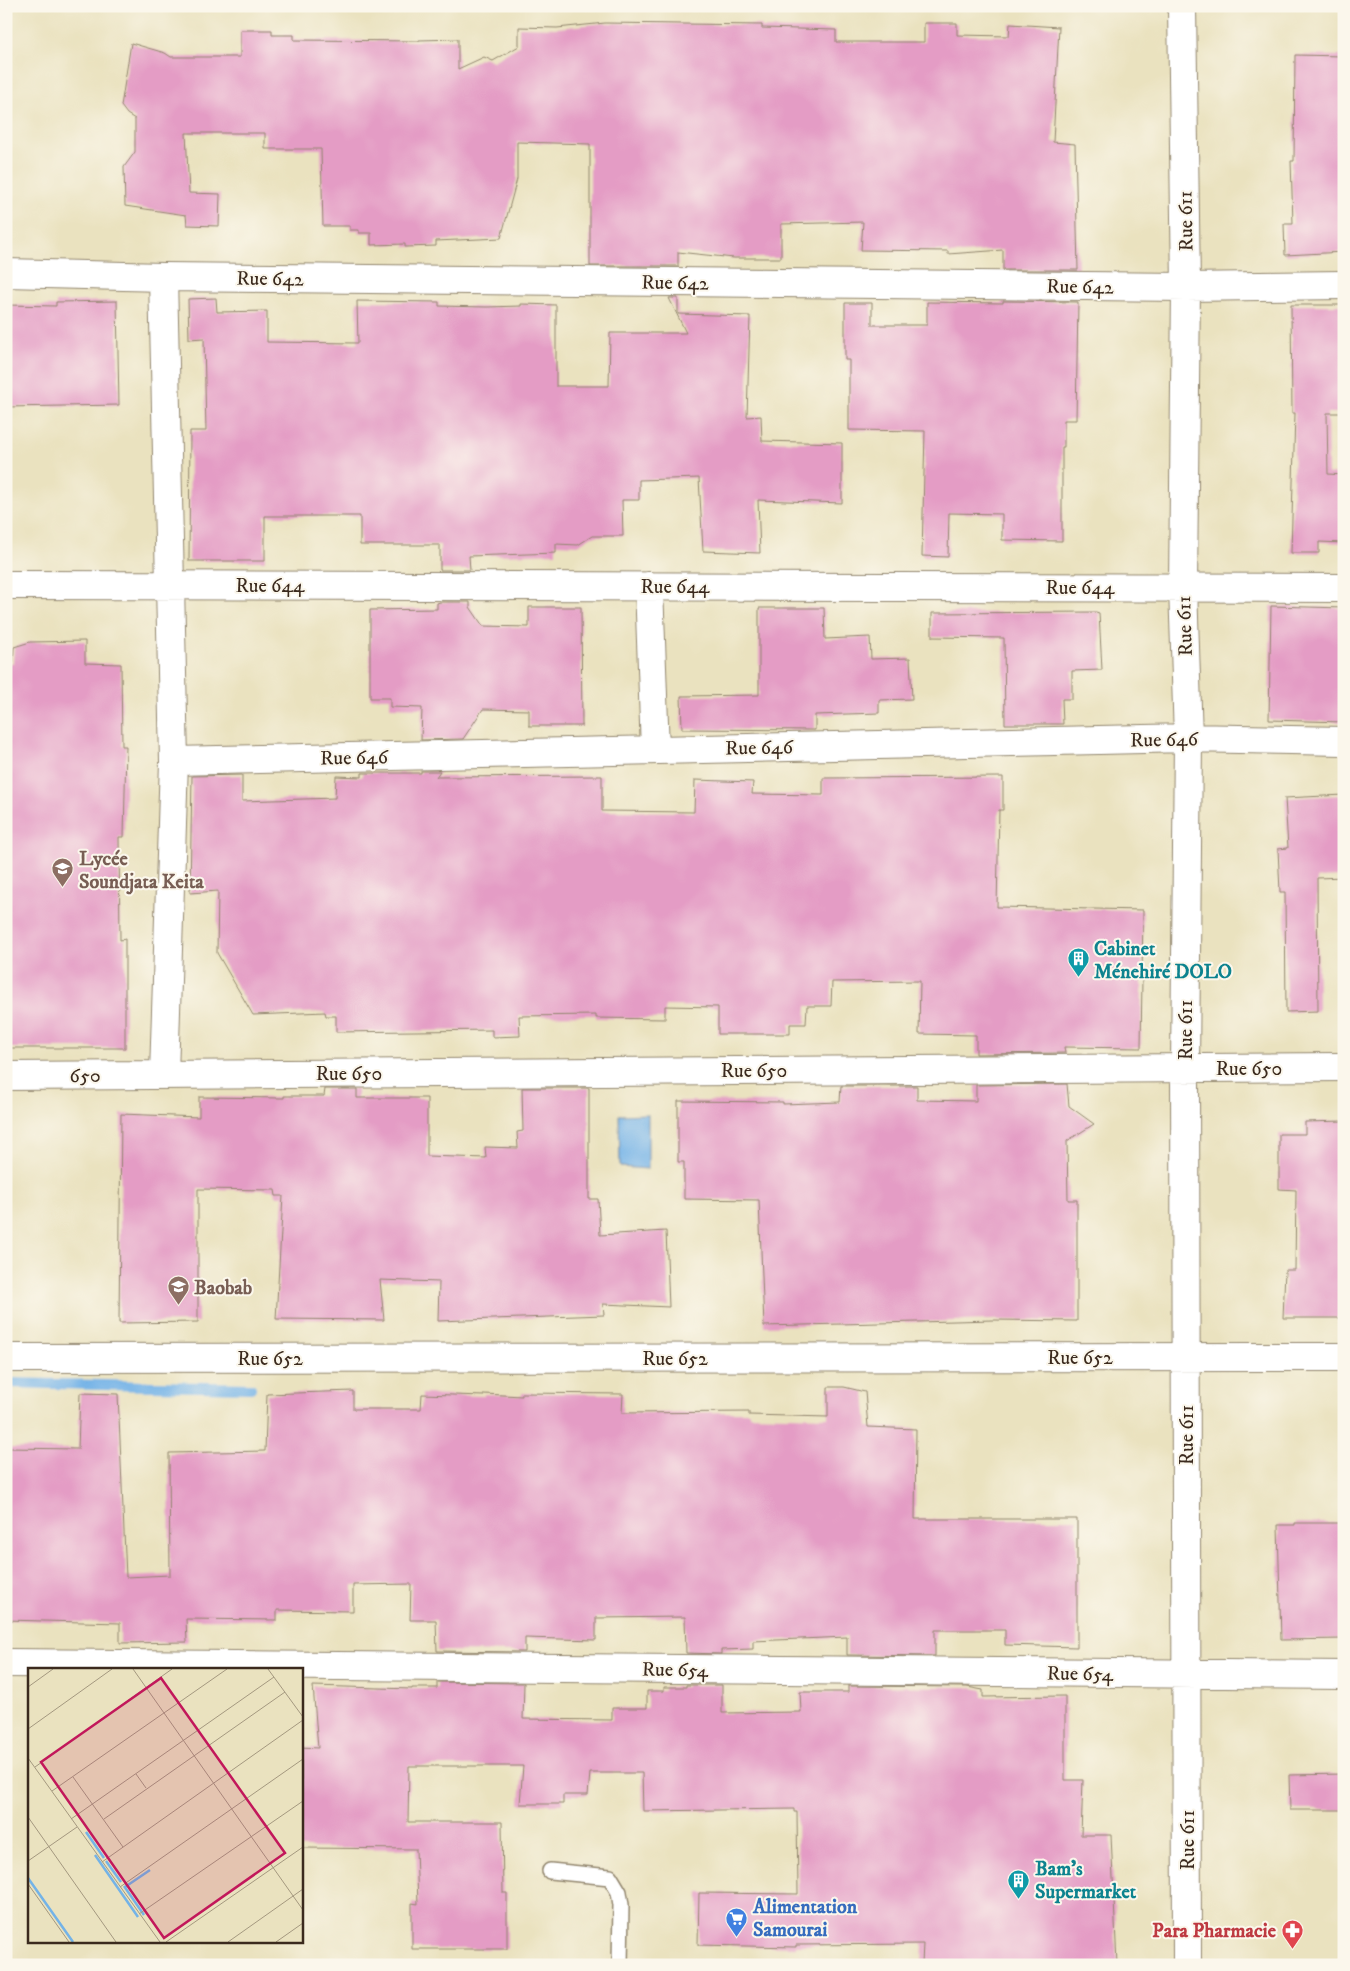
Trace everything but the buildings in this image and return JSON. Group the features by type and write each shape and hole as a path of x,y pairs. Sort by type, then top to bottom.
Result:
{"street":[{"name":"Rue 611","path":"1182,6 1186,287 1183,587 1188,738 1185,1068 1188,1965"},
{"name":"Rue 642","path":"6,273 163,277 1186,287 1344,285"},
{"path":"163,277 174,761 164,1074"},
{"name":"Rue 644","path":"6,585 1344,588"},
{"path":"649,586 655,750"},
{"name":"Rue 646","path":"174,761 1188,738 1344,741"},
{"name":"Rue 650","path":"164,1074 1344,1067"},
{"name":"650","path":"6,1076 164,1074"},
{"name":"Rue 652","path":"6,1358 1344,1357"},
{"name":"Rue 654","path":"6,1663 1344,1675"}],"lane":[{"path":"550,1871 610,1877 619,1892 621,1905 620,1965"}],"water":[{"path":"648,1114 648,1169 620,1167 619,1115"}],"waterway":[{"path":"6,1383 251,1388"}],"place":[{"name":"Lycée Soundjata Keita","path":"63,888"},
{"name":"Cabinet Ménehiré DOLO","path":"1078,978"},
{"name":"Baobab","path":"178,1306"},
{"name":"Bam's Supermarket","path":"1019,1899"},
{"name":"Alimentation Samourai","path":"737,1937"},
{"name":"Para Pharmacie","path":"1292,1949"}]}
